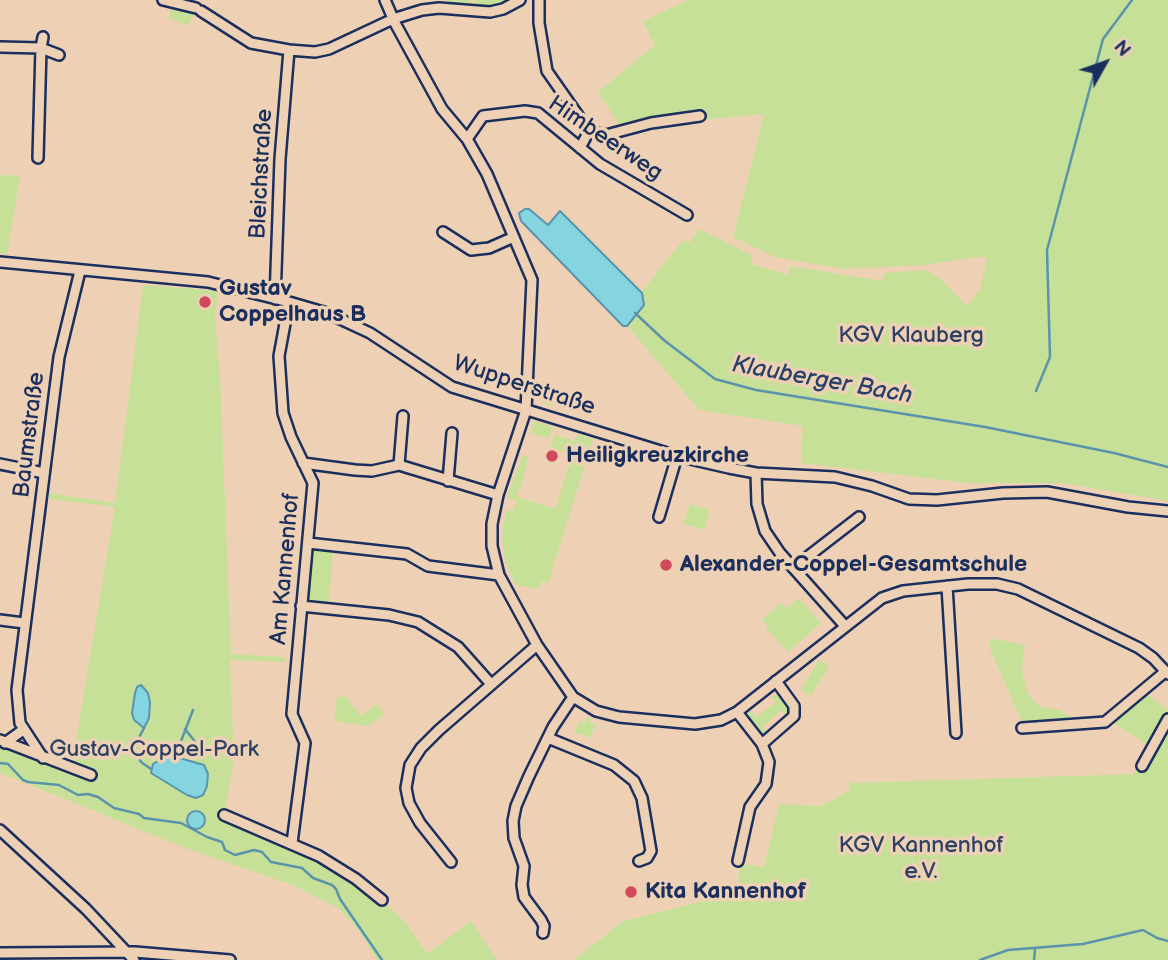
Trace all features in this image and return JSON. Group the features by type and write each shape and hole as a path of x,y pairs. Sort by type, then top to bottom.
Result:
{"street":[{"path":"163,0 199,9 251,43 289,50 320,51 393,19 422,10 439,8 490,12 520,0"},
{"path":"385,0 442,109 467,139 487,174 532,280 526,410 498,495 491,537 499,575 537,645 573,697 604,715 702,724 726,719 889,595 947,586 997,584 1018,589 1139,648 1167,672 1105,722 1022,728"},
{"path":"539,0 539,23 547,71 589,131 606,135 652,122 701,116"},
{"path":"38,158 43,37"},
{"path":"0,47 41,48 59,55"},
{"name":"Bleichstraße","path":"275,299 281,146 289,50"},
{"name":"Himbeerweg","path":"467,139 483,116 532,111 543,116 600,164 687,215"},
{"path":"580,148 589,131"},
{"path":"443,232 471,250 489,247 514,237"},
{"name":"Wupperstraße","path":"0,262 208,282 289,302 327,313 370,333 452,387 677,456 756,473 835,477 909,499 936,500 982,494 1047,492 1128,507 1168,511"},
{"name":"Baumstraße","path":"23,730 17,703 24,623 59,357 80,271"},
{"name":"Am Kannenhof","path":"289,302 279,356 283,413 313,484 292,714 305,743 292,843"},
{"path":"399,465 403,416"},
{"path":"449,481 452,433"},
{"path":"659,517 677,456"},
{"path":"303,463 363,471 399,465 498,495"},
{"path":"0,464 44,473"},
{"path":"756,473 760,520 772,542 845,626"},
{"path":"793,569 859,517"},
{"path":"308,543 407,554 428,566 499,575"},
{"path":"947,586 956,733"},
{"path":"301,606 389,615 418,622 458,647 491,684"},
{"path":"0,620 24,623"},
{"path":"451,862 413,811 407,796 407,775 412,761 425,743 537,645"},
{"path":"762,744 794,716 794,706 776,681"},
{"path":"543,933 541,920 524,897 524,866 514,838 513,821 519,796 548,738 573,697"},
{"path":"737,712 769,757 766,784 750,807 738,861"},
{"path":"1142,766 1168,719"},
{"path":"3,742 23,730 43,758"},
{"path":"548,738 619,768 634,781 642,798 651,851 647,859 639,861"},
{"path":"3,742 91,775"},
{"path":"224,816 292,843 336,865 382,900"},
{"path":"0,830 86,909 131,956"},
{"path":"0,953 230,960"}],"green space":[{"path":"445,0 471,0 470,7 447,5"},
{"path":"476,0 506,0 500,4 477,7"},
{"name":"KGV Klauberg","path":"688,0 1168,0 1168,501 1062,483 967,483 801,463 803,426 699,410 628,327 623,326 521,221 521,210 529,209 548,225 560,211 641,293 683,240 689,243 699,229 753,256 751,264 788,275 790,266 882,281 885,273 926,270 940,278 967,306 980,290 987,258 976,257 926,265 843,269 775,257 733,237 764,114 621,128 598,92 655,45 643,21"},
{"path":"172,9 194,12 188,26 168,17"},
{"path":"0,175 20,176 7,255 0,253"},
{"name":"Gustav-Coppel-Park","path":"143,285 218,291 215,319 220,376 231,654 285,657 284,662 230,660 234,761 224,815 292,843 382,900 406,923 427,954 471,921 497,960 377,960 357,928 338,908 295,886 188,849 0,773 0,740 72,765 115,507 49,499 50,493 115,503"},
{"path":"539,388 552,388 556,394 552,406 544,404 538,396"},
{"path":"534,421 553,427 549,438 530,433"},
{"path":"578,434 593,439 548,583 542,581 539,589 515,585 505,560 502,538 506,510 513,512 517,501 507,497 521,459 523,455 529,457 518,497 555,509 572,455 550,448 555,435 575,441"},
{"path":"690,504 710,510 704,530 683,524"},
{"path":"313,549 333,551 329,603 307,601"},
{"path":"798,598 821,623 788,652 762,620 781,603 787,608"},
{"path":"990,638 1025,645 1022,670 1027,693 1040,707 1059,710 1075,720 1027,724 1022,722 990,649"},
{"path":"819,660 829,666 811,696 801,690"},
{"name":"KGV Kannenhof e.V.","path":"1146,693 1168,710 1168,960 574,960 623,921 719,897 737,884 741,864 764,867 779,804 821,806 850,790 850,783 1134,774 1149,746 1111,721"},
{"path":"779,695 790,708 787,716 782,710 763,726 767,732 764,734 755,730 747,714 751,711 756,717 776,702 771,696"},
{"path":"337,697 346,697 361,716 377,704 384,715 368,726 334,721"},
{"path":"588,716 591,718 590,722 596,724 590,738 575,732 579,721 584,723"}],"water":[{"path":"529,209 548,225 560,211 642,293 644,305 627,326 623,326 521,221 519,213"},
{"path":"141,685 148,693 150,703 149,718 144,728 134,720 132,713 135,693"},
{"path":"165,757 176,757 204,765 208,774 203,795 196,798 187,795 151,773 153,764"},
{"path":"196,811 202,814 205,820 202,826 196,829 190,826 187,820 190,814"}],"waterway":[{"path":"1036,391 1050,357 1047,250 1103,39 1132,0"},
{"name":"Klauberger Bach","path":"635,313 665,341 715,379 756,390 985,427 1114,453 1168,467"},
{"path":"178,749 193,710"},
{"path":"135,750 144,728"},
{"path":"185,729 203,758"},
{"path":"176,757 177,750"},
{"path":"136,752 141,762 151,769"},
{"path":"0,763 8,764 28,782 59,785 78,795 98,797 114,808 139,814 144,818 181,823 222,842 225,850 235,855 254,850 262,852 271,862 302,868 313,878 336,889 382,960"},
{"path":"980,960 1008,950 1083,944 1143,930 1168,941"},
{"path":"1034,960 1035,949"}],"place":[{"name":"Gustav Coppelhaus B","path":"205,302"},
{"name":"Heiligkreuzkirche","path":"552,456"},
{"name":"Alexander-Coppel-Gesamtschule","path":"666,565"},
{"name":"Kita Kannenhof","path":"631,892"}]}
